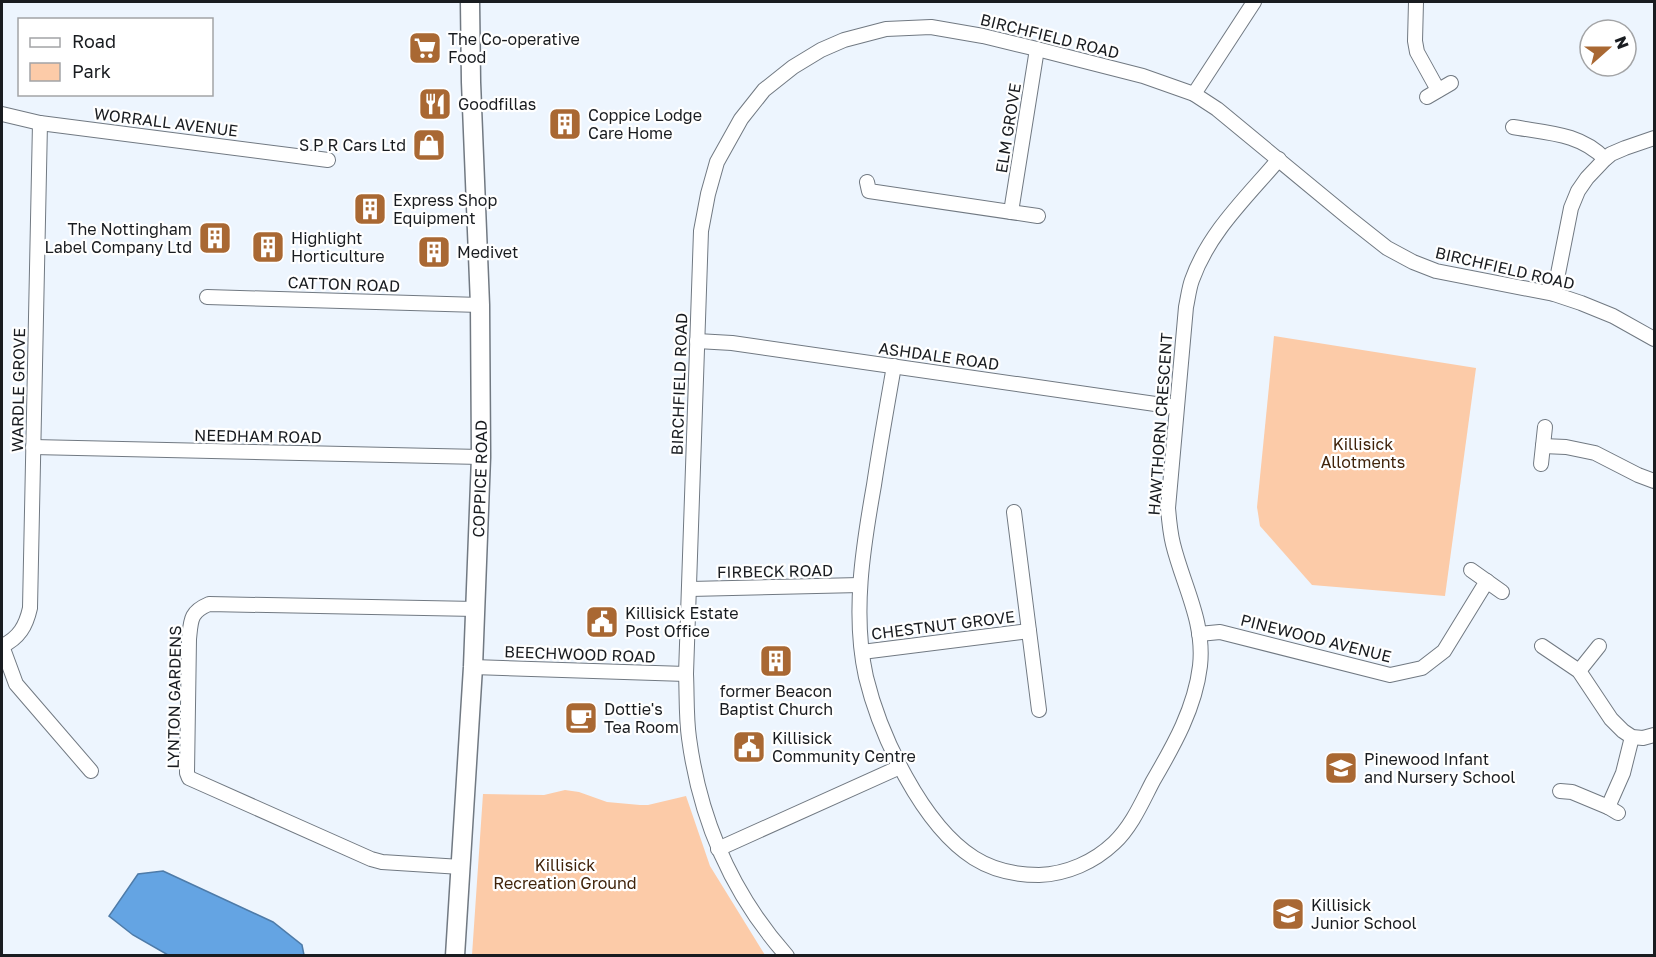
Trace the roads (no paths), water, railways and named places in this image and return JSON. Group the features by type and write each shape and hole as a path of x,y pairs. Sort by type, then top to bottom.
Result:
{"street":[{"name":"COPPICE ROAD","path":"455,956 473,668 481,458 480,305 470,2"},
{"path":"1194,94 1254,2"},
{"path":"1416,2 1417,52 1433,93 1451,83"},
{"name":"BIRCHFIELD ROAD","path":"787,956 752,911 718,849 696,782 688,728 687,674 701,231 717,162 741,119 764,90 793,67 843,40 886,29 931,27 983,36 1143,76 1194,94 1217,108 1348,218 1387,248 1413,262 1436,271 1554,294 1613,316 1654,339"},
{"name":"ELM GROVE","path":"1011,212 1037,49"},
{"name":"WORRALL AVENUE","path":"2,114 40,123 328,160"},
{"name":"WARDLE GROVE","path":"2,646 17,637 25,627 30,608 40,123"},
{"path":"1513,127 1572,137 1597,151 1605,159"},
{"path":"1554,294 1571,208 1582,184 1605,159 1625,148 1654,138"},
{"name":"HAWTHORN CRESCENT","path":"894,366 866,533 860,585 862,652 873,702 900,767 940,826 957,844 974,857 993,867 1010,872 1031,875 1068,871 1100,855 1115,843 1126,829 1172,748 1188,714 1197,684 1200,662 1199,634 1195,613 1169,528 1168,507 1186,307 1191,282 1197,267 1216,232 1279,159"},
{"path":"867,182 869,191 1038,216"},
{"name":"CATTON ROAD","path":"207,297 480,305"},
{"name":"ASHDALE ROAD","path":"697,341 732,343 1176,407"},
{"path":"1542,464 1545,427"},
{"path":"1543,446 1566,447 1595,453 1654,481"},
{"name":"NEEDHAM ROAD","path":"33,447 481,458"},
{"name":"CHESTNUT GROVE","path":"1014,512 1039,710"},
{"path":"1472,570 1502,592"},
{"name":"PINEWOOD AVENUE","path":"1199,634 1220,632 1390,675 1404,673 1422,668 1444,651 1487,581"},
{"name":"FIRBECK ROAD","path":"690,590 860,585"},
{"name":"LYNTON GARDENS","path":"461,867 382,862 371,859 189,778 187,773 189,639 194,613 209,604 476,609"},
{"name":"CHESTNUT GROVE","path":"862,652 1029,631"},
{"path":"2,646 16,684 91,771"},
{"path":"1542,646 1579,671 1611,719 1623,730 1632,736 1644,738 1654,735"},
{"path":"1579,671 1599,646"},
{"name":"BEECHWOOD ROAD","path":"473,668 687,674"},
{"path":"1560,791 1572,792 1613,810 1632,736"},
{"path":"718,849 900,767"}],"water":[{"path":"163,871 273,922 302,945 304,955 168,955 133,935 109,916 138,874"}],"place":[{"name":"The Co-operative Food","path":"425,48"},
{"name":"Goodfillas","path":"435,104"},
{"name":"Coppice Lodge Care Home","path":"565,124"},
{"name":"S P R Cars Ltd","path":"429,145"},
{"name":"Express Shop Equipment","path":"370,209"},
{"name":"The Nottingham Label Company Ltd","path":"215,238"},
{"name":"Highlight Horticulture","path":"268,247"},
{"name":"Medivet","path":"434,252"},
{"name":"Killisick Estate Post Office","path":"602,622"},
{"name":"former Beacon Baptist Church","path":"776,661"},
{"name":"Dottie's Tea Room","path":"581,718"},
{"name":"Killisick Community Centre","path":"749,747"},
{"name":"Pinewood Infant and Nursery School","path":"1341,768"},
{"name":"Killisick Junior School","path":"1288,914"}],"park label":[{"name":"Killisick Allotments","path":"1363,453"},
{"name":"Killisick Recreation Ground","path":"565,874"}]}
